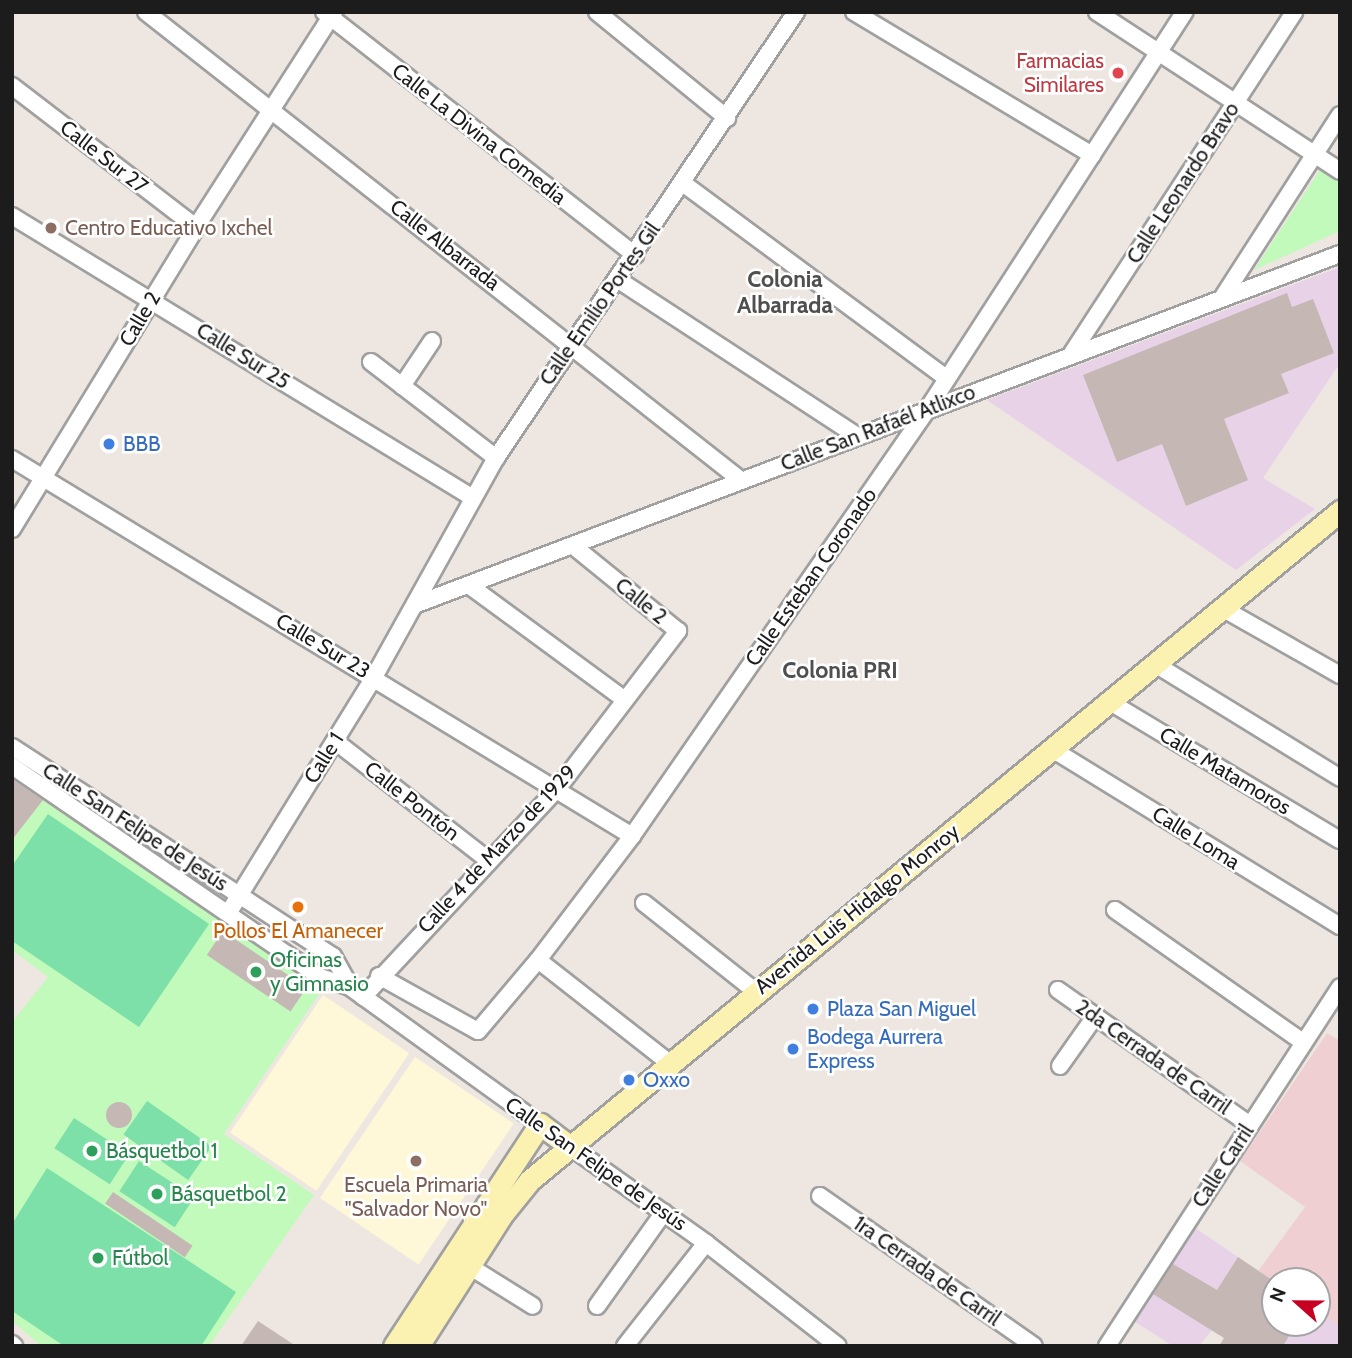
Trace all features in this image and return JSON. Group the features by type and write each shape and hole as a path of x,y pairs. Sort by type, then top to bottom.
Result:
{"street":[{"name":"Calle Albarrada","path":"146,12 572,343 742,481"},
{"path":"597,12 727,118"},
{"name":"Calle Emilio Portes Gil","path":"417,604 496,458 572,343 684,184 796,12"},
{"path":"854,12 1093,155"},
{"path":"1097,12 1157,55 1340,170"},
{"name":"Calle Esteban Coronado","path":"379,976 478,1031 538,960 632,836 927,410 1184,12"},
{"name":"Calle Leonardo Bravo","path":"1072,353 1294,12"},
{"name":"Calle 2","path":"12,530 196,227 330,14"},
{"name":"Calle La Divina Comedia","path":"330,14 635,255"},
{"name":"Calle Sur 27","path":"12,86 196,227"},
{"path":"1224,295 1340,115"},
{"path":"684,184 946,378"},
{"name":"Calle Sur 25","path":"12,216 473,498"},
{"name":"Calle San Rafaél Atlixco","path":"417,604 470,586 855,435 927,410 1224,295 1340,254"},
{"path":"617,279 855,435"},
{"path":"402,386 432,341"},
{"path":"371,362 496,458"},
{"name":"Calle Sur 23","path":"12,459 558,788 632,836"},
{"name":"Avenida Luis Hidalgo Monroy","path":"418,1346 514,1197 673,1065 755,991 1340,511"},
{"name":"Calle 2","path":"572,545 678,631"},
{"path":"470,586 624,699"},
{"name":"Calle 1","path":"229,912 417,604"},
{"path":"1222,608 1340,674"},
{"name":"Calle 4 de Marzo de 1929","path":"357,992 379,976 558,788 678,631"},
{"path":"1155,664 1340,778"},
{"name":"Calle Matamoros","path":"1110,702 1340,840"},
{"name":"Calle Pontón","path":"335,741 489,861"},
{"name":"Calle San Felipe de Jesús","path":"12,747 333,956 357,992"},
{"name":"Calle Loma","path":"1052,750 1340,926"},
{"name":"Calle San Felipe de Jesús","path":"12,766 229,912 320,977 357,992 664,1212 838,1346"},
{"path":"644,903 755,991"},
{"path":"1115,910 1303,1042"},
{"path":"538,960 673,1065"},
{"name":"Calle Carril","path":"1107,1346 1340,987"},
{"name":"2da Cerrada de Carril","path":"1058,990 1249,1124"},
{"path":"1060,1066 1096,1015"},
{"path":"394,1346 540,1124"},
{"name":"1ra Cerrada de Carril","path":"820,1196 1034,1346"},
{"path":"597,1306 664,1212"},
{"path":"625,1346 706,1243"},
{"path":"469,1266 533,1306"}],"shaded area":[{"path":"1340,267 1340,363 1263,478 1315,509 1236,570 987,400"},
{"path":"323,995 409,1053 316,1191 230,1133"},
{"path":"1327,1033 1340,1041 1340,1327 1331,1321 1331,1267 1261,1267 1261,1273 1258,1271 1305,1207 1240,1161"},
{"name":"Escuela Primaria \"Salvador Novo\"","path":"415,1057 514,1124 419,1264 320,1198"},
{"path":"1195,1228 1261,1273 1261,1337 1331,1337 1331,1320 1340,1326 1340,1346 1237,1346 1212,1330 1199,1346 1173,1346 1132,1320"}],"green space":[{"path":"1320,170 1340,182 1340,231 1254,270"},
{"path":"46,796 322,990 224,1134 314,1195 209,1346 41,1346 12,1321 12,1022 48,977 12,950 12,840"},
{"path":"48,814 209,924 139,1027 12,941 12,866"},
{"path":"147,1101 212,1146 188,1180 123,1135"},
{"name":"Básquetbol 1","path":"74,1118 129,1154 110,1184 54,1148"},
{"name":"Básquetbol 2","path":"139,1161 194,1197 175,1227 119,1191"},
{"name":"Fútbol","path":"47,1168 236,1292 201,1346 64,1346 12,1311 12,1224"}],"building":[{"path":"1287,293 1292,307 1313,299 1334,353 1281,374 1289,393 1224,419 1248,480 1186,506 1162,444 1117,462 1083,375"},
{"path":"12,779 43,800 12,840"},
{"name":"Oficinas y Gimnasio","path":"223,931 307,987 291,1012 207,955"},
{"path":"119,1102 128,1106 132,1115 128,1124 119,1128 110,1124 106,1115 110,1106"},
{"path":"113,1192 193,1246 185,1257 105,1204"},
{"path":"1238,1257 1261,1273 1261,1337 1288,1337 1283,1346 1219,1346 1224,1338 1153,1294 1173,1264 1217,1290"},
{"path":"258,1321 296,1346 241,1346"}],"place":[{"name":"Farmacias Similares","path":"1118,73"},
{"name":"Centro Educativo Ixchel","path":"51,228"},
{"name":"BBB","path":"109,444"},
{"name":"Pollos El Amanecer","path":"298,907"},
{"name":"Oficinas y Gimnasio","path":"256,972"},
{"name":"Plaza San Miguel","path":"813,1009"},
{"name":"Bodega Aurrera Express","path":"793,1049"},
{"name":"Oxxo","path":"629,1080"},
{"name":"Básquetbol 1","path":"92,1151"},
{"name":"Escuela Primaria \"Salvador Novo\"","path":"416,1161"},
{"name":"Básquetbol 2","path":"157,1194"},
{"name":"Fútbol","path":"98,1258"}],"district":[{"name":"Colonia Albarrada","path":"785,292"},
{"name":"Colonia PRI","path":"840,670"}]}
